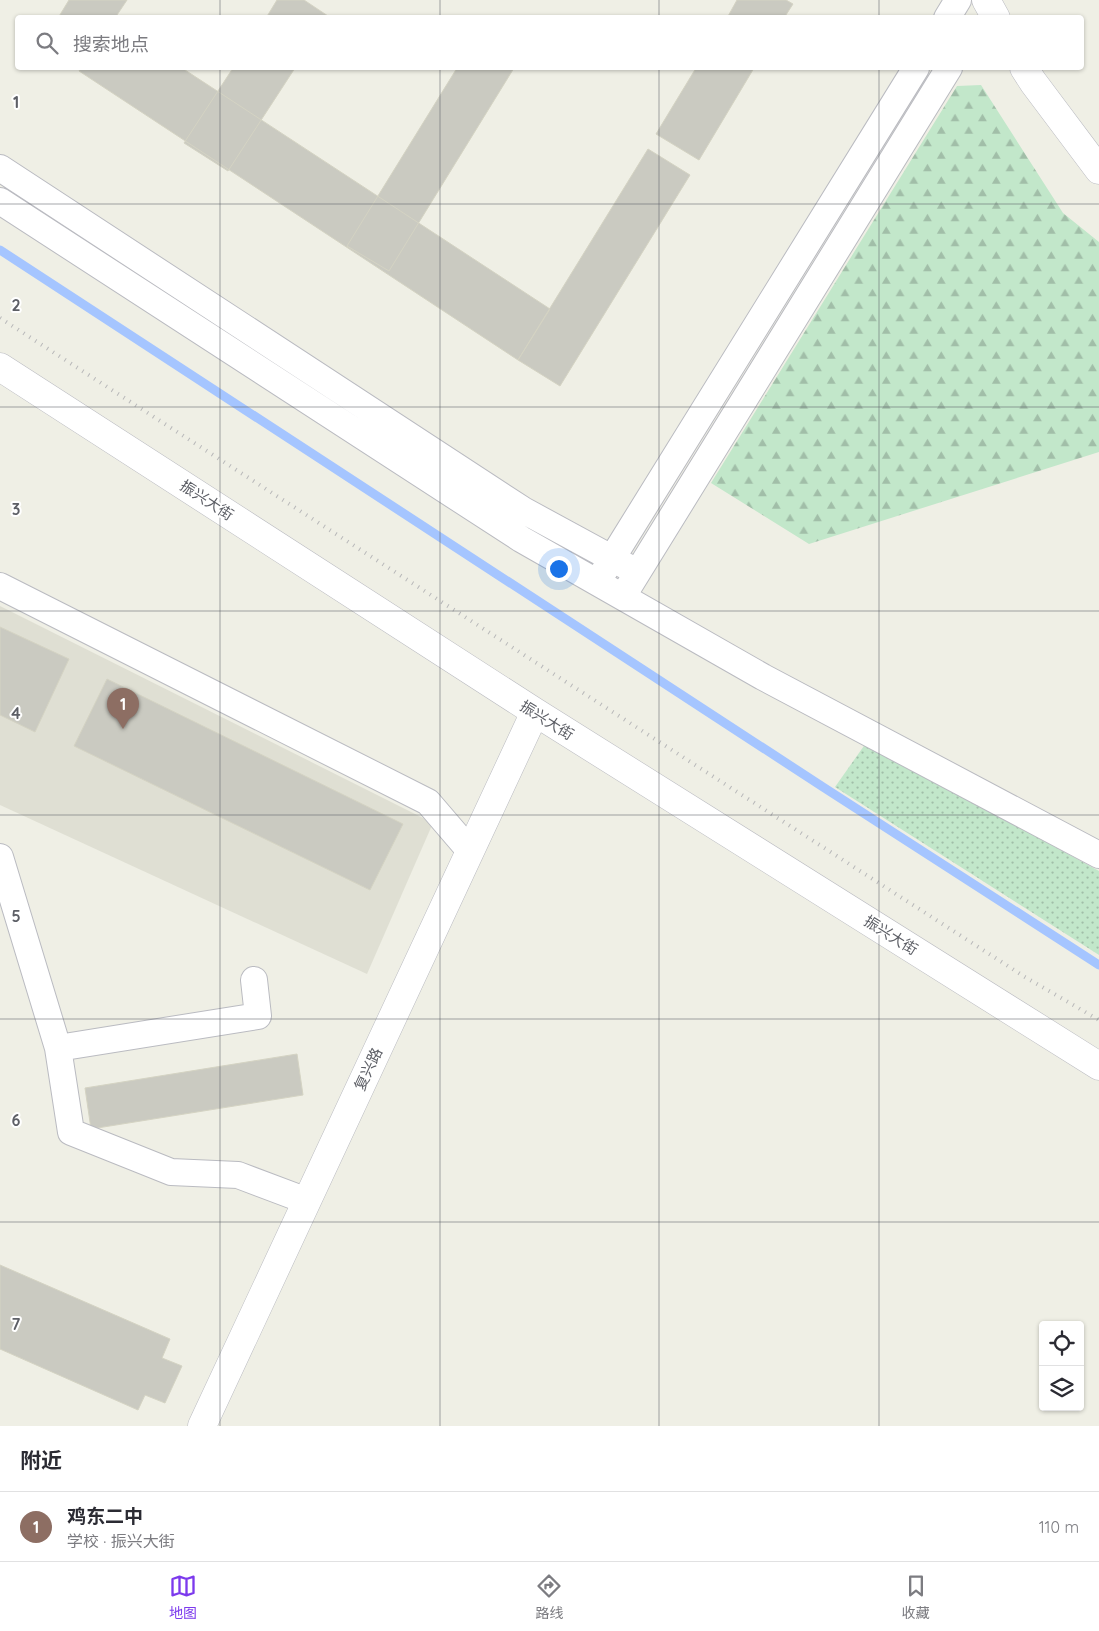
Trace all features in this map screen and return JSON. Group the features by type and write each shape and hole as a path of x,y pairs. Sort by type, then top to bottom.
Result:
{"street":[{"path":"949,15 958,0"},
{"path":"597,583 915,70"},
{"path":"622,597 948,70"},
{"path":"1025,70 1032,82 1099,170"},
{"path":"0,168 523,510 637,572"},
{"path":"0,201 521,539 763,678 1099,855"},
{"name":"振兴大街","path":"0,367 535,712 1099,1066"},
{"path":"0,586 428,802 470,851"},
{"name":"复兴路","path":"202,1426 535,712"},
{"path":"0,858 58,1048 71,1132 171,1172 238,1175 307,1201"},
{"path":"58,1048 258,1016 254,980"}],"shaded area":[{"path":"0,606 433,823 367,974 0,805"}],"green space":[{"path":"981,85 1063,213 1099,242 1099,452 809,544 711,483 957,86"},
{"path":"866,743 1099,871 1099,955 835,787"}],"building":[{"path":"69,0 127,0 117,15 60,15"},
{"path":"277,0 304,0 326,15 268,15"},
{"path":"737,0 786,0 793,4 786,15 729,15"},
{"path":"185,70 550,309 518,360 79,71"},
{"path":"232,70 294,70 228,171 184,143"},
{"path":"456,70 513,70 389,271 347,246"},
{"path":"695,70 753,70 699,160 656,134"},
{"path":"648,149 690,175 560,386 518,360"},
{"path":"0,627 69,659 35,732 0,715"},
{"path":"107,679 403,824 370,890 74,746"},
{"path":"297,1054 303,1095 91,1129 85,1088"},
{"path":"0,1265 170,1339 162,1358 182,1366 165,1403 145,1395 138,1410 0,1349"}],"waterway":[{"path":"0,250 1099,965"}],"railway":[{"path":"0,318 1025,977 1099,1020"}],"place":[{"name":"鸡东二中","path":"123,729"}]}
